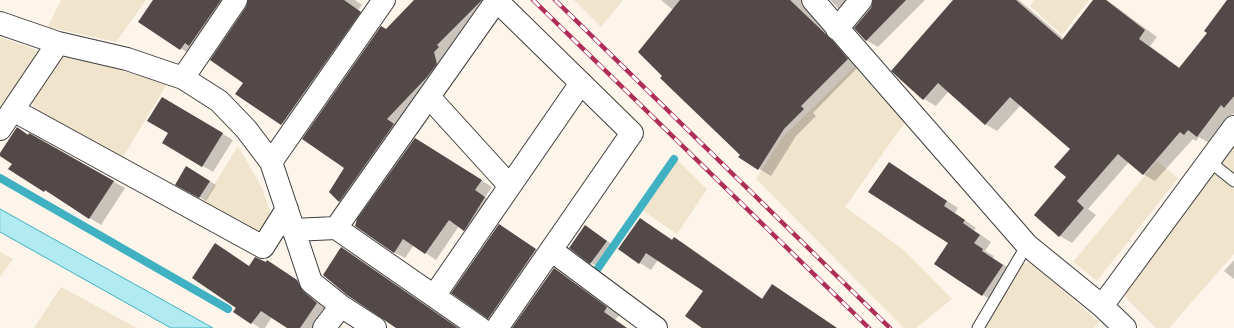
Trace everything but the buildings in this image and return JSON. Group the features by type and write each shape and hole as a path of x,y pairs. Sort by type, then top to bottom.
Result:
{"street":[{"path":"183,78 236,0"},
{"path":"271,162 384,0"},
{"path":"336,228 497,0 632,133 497,328"},
{"path":"812,0 1027,245 1102,306 1125,328"},
{"path":"837,29 861,0"},
{"path":"0,23 58,43 126,59 183,78 219,101 246,129 271,162 311,282 340,306 375,328"},
{"path":"0,129 58,43"},
{"path":"434,296 509,185 581,83"},
{"path":"429,97 509,185"},
{"path":"14,110 263,247 290,219"},
{"path":"1102,306 1234,127"},
{"path":"290,219 336,228 480,328"},
{"path":"550,250 656,328"},
{"path":"324,328 340,306"}],"lane":[{"path":"1209,161 1234,181"},
{"path":"978,328 1027,245"}],"shaded area":[{"path":"61,0 146,0 116,42 48,27"},
{"path":"574,0 623,0 601,27"},
{"path":"1034,0 1089,0 1062,35 1030,6"},
{"path":"0,37 41,53 0,113"},
{"path":"72,56 167,84 120,162 39,117 34,108 30,98 60,58"},
{"path":"854,67 905,122 845,207 905,251 952,299 916,328 904,328 756,179 781,139"},
{"path":"1234,143 1234,173 1220,162"},
{"path":"238,146 262,188 272,217 264,230 252,234 202,205"},
{"path":"677,160 707,189 677,234 642,210"},
{"path":"1157,161 1178,178 1097,281 1073,262"},
{"path":"1212,171 1234,189 1234,254 1169,328 1156,328 1127,299 1124,286"},
{"path":"0,252 13,259 0,277"},
{"path":"1031,262 1099,322 1094,328 984,328 1023,264"},
{"path":"61,287 137,328 34,328"}],"water":[{"path":"0,209 213,328 171,328 0,232"}],"waterway":[{"path":"596,271 674,159"},
{"path":"0,178 228,309"}],"railway":[{"path":"533,0 869,328"},
{"path":"555,0 890,328"}]}
